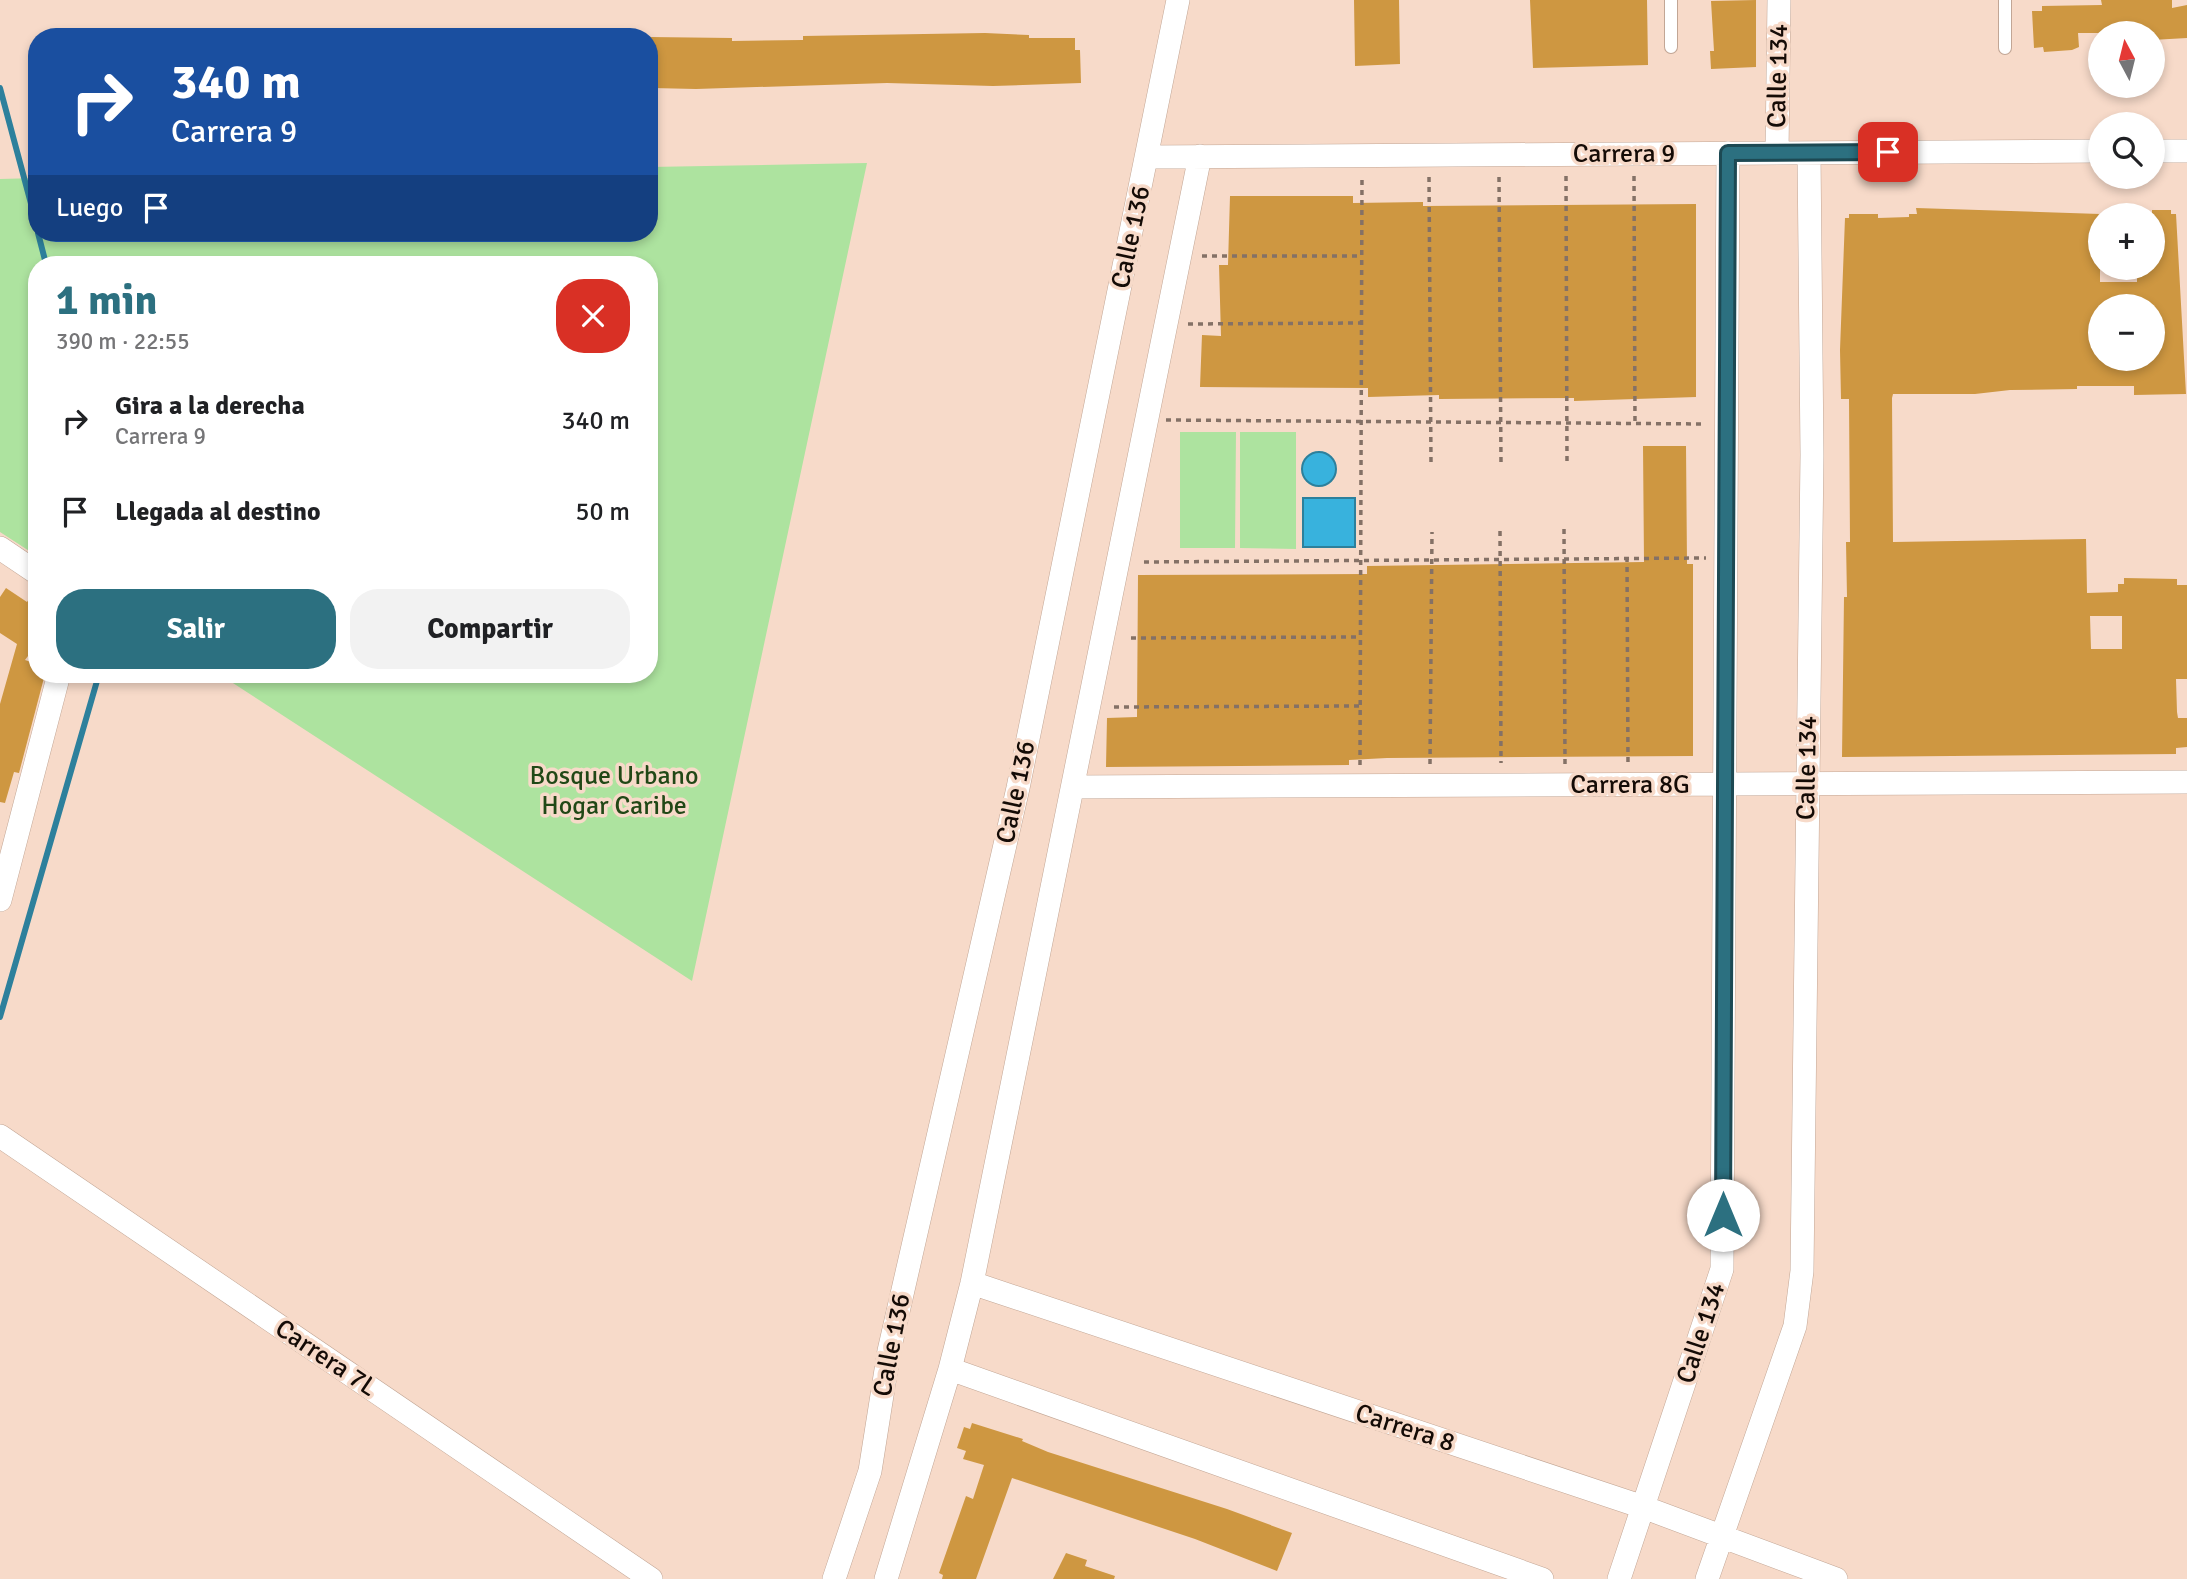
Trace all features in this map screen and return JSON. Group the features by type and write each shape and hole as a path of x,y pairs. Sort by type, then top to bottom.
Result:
{"street":[{"name":"Calle 136","path":"834,1579 870,1471 889,1351 1018,788 1178,0"},
{"name":"Calle 134","path":"1777,153 1780,0"},
{"name":"Carrera 9","path":"1147,157 2088,151"},
{"path":"2165,151 2187,151"},
{"name":"Calle 134","path":"1619,1579 1722,1269 1728,153"},
{"name":"Calle 134","path":"1707,1579 1795,1326 1802,1271 1811,455 1809,153"},
{"name":"Calle 136","path":"886,1579 950,1369 972,1283 1200,156"},
{"path":"0,548 28,567"},
{"path":"0,900 57,683"},
{"name":"Carrera 8G","path":"1073,787 2187,782"},
{"name":"Carrera 7L","path":"0,1136 651,1579"},
{"name":"Carrera 8","path":"972,1283 1643,1507 1836,1579"},
{"path":"950,1369 1542,1579"}],"lane":[{"path":"1671,0 1671,47"},
{"path":"2005,0 2005,48"}],"path":[{"path":"1429,174 1431,463"},
{"path":"1499,174 1501,463"},
{"path":"1566,174 1567,463"},
{"path":"1634,174 1635,424"},
{"path":"1360,775 1362,175"},
{"path":"1199,257 1361,256"},
{"path":"1185,324 1361,323"},
{"path":"1164,420 1705,424"},
{"path":"1564,529 1565,773"},
{"path":"1500,531 1501,774"},
{"path":"1430,775 1432,532"},
{"path":"1627,557 1628,773"},
{"path":"1144,562 1361,558 1708,558"},
{"path":"1131,638 1361,637"},
{"path":"1114,707 1361,706"}],"green space":[{"name":"Bosque Urbano Hogar Caribe","path":"867,163 692,981 233,683 658,683 658,256 28,256 28,550 0,532 0,179 28,178 28,242 658,242 658,167"},
{"path":"1180,432 1236,432 1235,548 1180,548"},
{"path":"1240,432 1296,432 1296,549 1240,548"}],"water":[{"path":"1319,452 1331,457 1336,469 1331,481 1319,486 1307,481 1302,469 1307,457"},
{"path":"1303,498 1355,498 1355,547 1303,547"}],"building":[{"path":"1354,0 1399,0 1400,64 1355,66"},
{"path":"1530,0 1647,0 1648,65 1533,68"},
{"path":"1756,0 1756,67 1711,69 1710,51 1714,51 1711,1"},
{"path":"2101,0 2172,0 2172,8 2187,5 2187,38 2165,39 2165,21 2088,21 2088,33 2078,33 2079,47 2044,52 2043,47 2034,48 2032,11 2042,11 2042,6 2102,5"},
{"path":"985,33 1029,35 1029,38 1075,38 1075,50 1080,50 1081,83 993,86 887,83 658,88 658,37 732,38 732,41 803,40 803,36"},
{"path":"1230,196 1353,196 1353,203 1423,202 1423,206 1696,204 1696,397 1574,401 1574,398 1439,399 1439,395 1368,397 1368,388 1200,387 1202,335 1221,336 1219,265 1228,265"},
{"path":"1916,208 2088,214 2088,280 2137,282 2165,280 2165,210 2176,214 2186,394 2134,395 2134,386 2077,386 2077,389 2010,390 1975,394 1893,394 1892,398 1893,542 2086,539 2087,593 2118,592 2118,584 2124,584 2124,578 2177,579 2177,585 2187,585 2187,679 2176,679 2178,718 2187,718 2187,747 2176,748 2176,754 1842,757 1846,542 1850,542 1849,399 1841,399 1840,350 1845,218 1849,218 1849,214 1878,214 1878,218 1909,217 1909,214 1917,214","holes":["2090,616 2122,616 2122,649 2091,649"]},
{"path":"1643,446 1686,446 1687,564 1693,564 1693,756 1387,758 1349,760 1349,765 1106,767 1107,718 1137,717 1138,575 1367,574 1367,566 1644,562"},
{"path":"6,588 27,602 28,656 25,660 28,661 28,683 43,683 19,773 14,772 5,803 0,802 0,704 17,644 0,633 0,597"},
{"path":"972,1423 1023,1439 1022,1441 1048,1452 1227,1509 1292,1533 1277,1571 1195,1539 1012,1478 976,1579 942,1579 943,1575 939,1573 966,1496 973,1499 984,1465 963,1459 966,1451 957,1448 964,1427 970,1429"},
{"path":"1066,1553 1087,1560 1085,1566 1115,1576 1114,1579 1053,1579"}],"waterway":[{"path":"0,88 28,192"},
{"path":"40,242 44,256"},
{"path":"0,1017 96,683"}],"route":[{"path":"1723,1215 1728,153 1888,152"}]}
